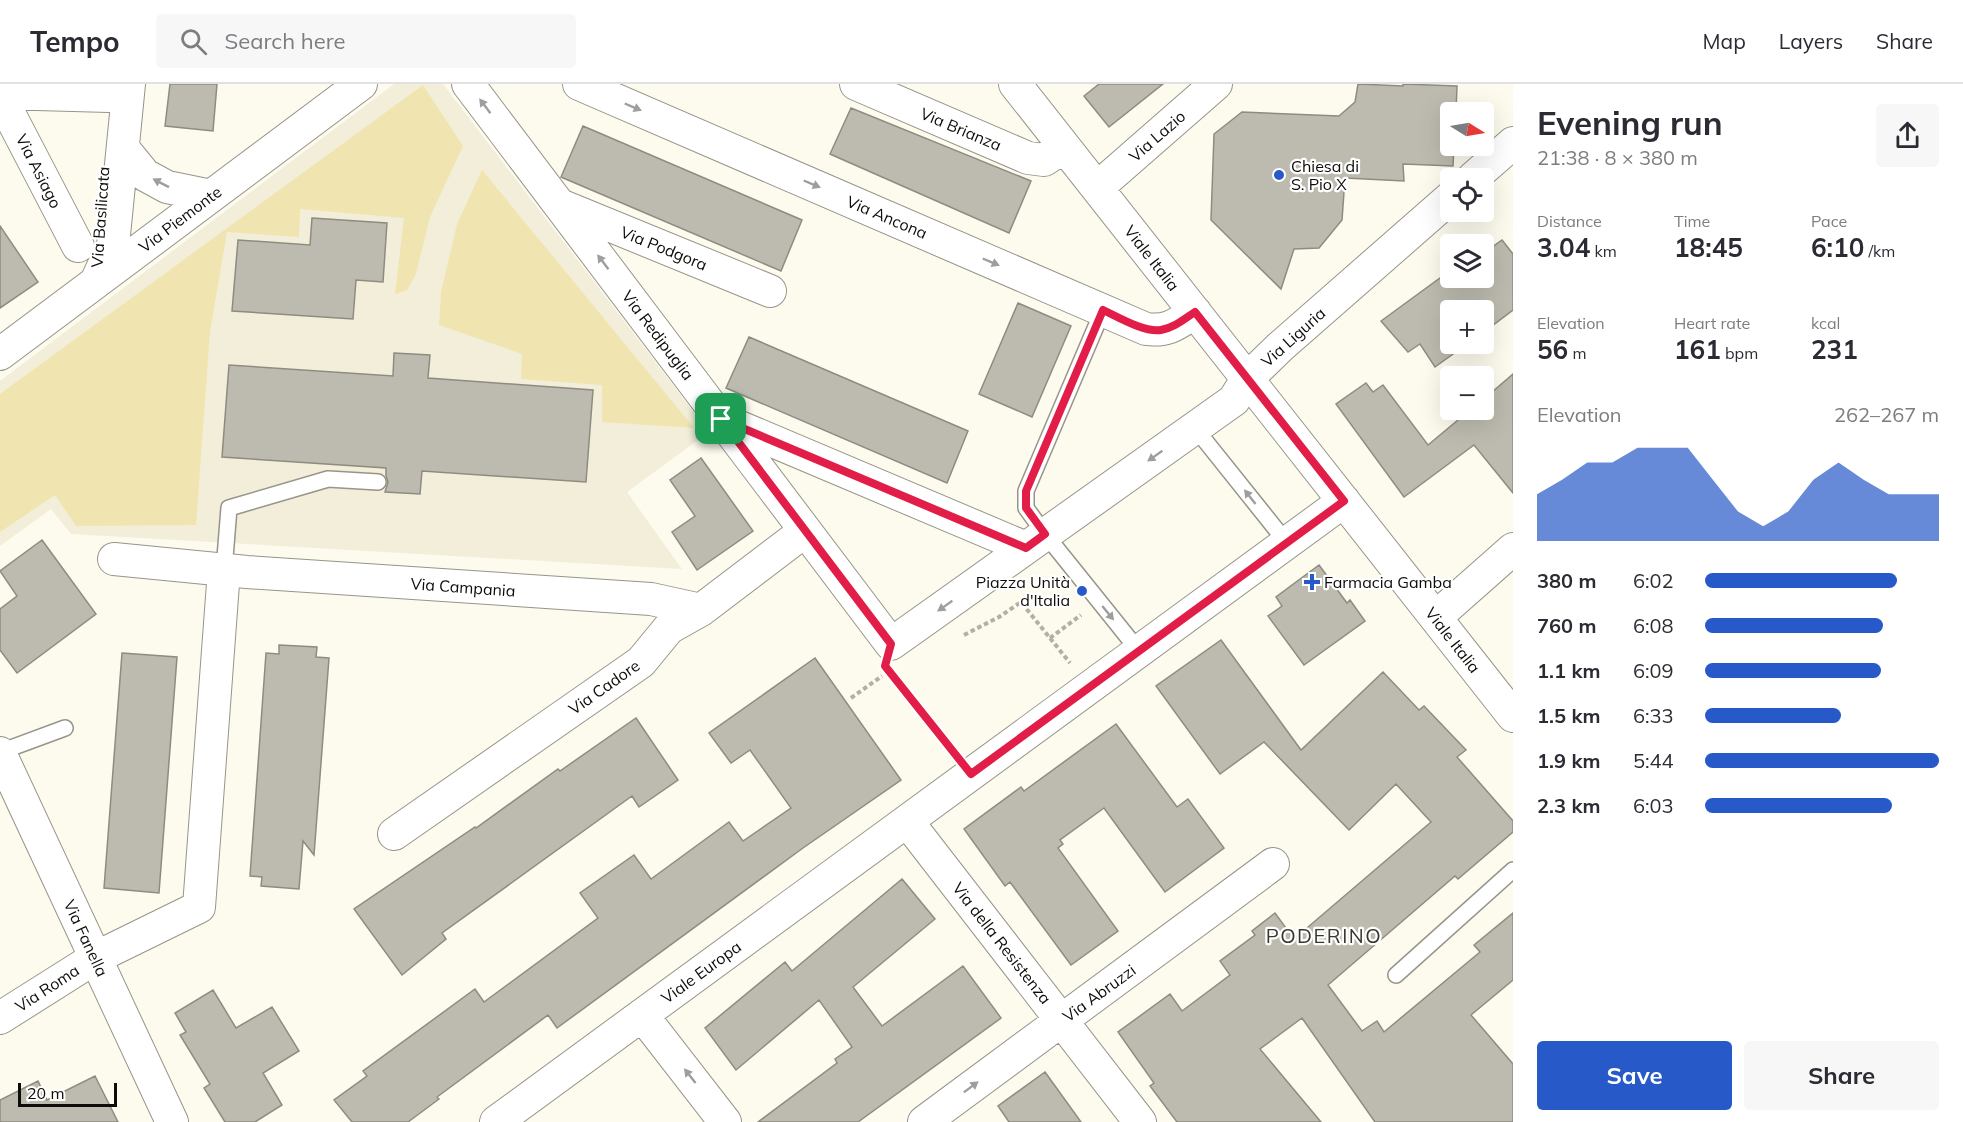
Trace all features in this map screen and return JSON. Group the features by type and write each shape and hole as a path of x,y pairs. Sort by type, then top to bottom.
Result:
{"street":[{"name":"Via Piemonte","path":"0,354 361,84"},
{"name":"Via Redipuglia","path":"468,84 806,531 894,661"},
{"name":"Via Ancona","path":"579,84 1146,329 1160,331 1175,326 1195,312"},
{"name":"Via Brianza","path":"856,84 1028,158 1044,160 1064,147"},
{"name":"Viale Italia","path":"1015,84 1513,716"},
{"name":"Via Lazio","path":"1097,188 1216,84"},
{"name":"Via Basilicata","path":"95,283 113,245 123,148 116,88"},
{"name":"Via Basilicata","path":"95,283 116,88"},
{"name":"Via Asiago","path":"78,246 0,94 116,88"},
{"path":"1484,168 1513,143"},
{"name":"Via Basilicata","path":"123,148 145,175 167,187 211,196"},
{"name":"Via Podgora","path":"559,205 770,291"},
{"name":"Via Liguria","path":"894,661 1035,541 1234,400 1247,379 1280,347 1440,207"},
{"path":"721,419 1035,541"},
{"path":"907,821 1344,501"},
{"name":"Via Cadore","path":"394,834 641,662 669,628 700,610 806,531"},
{"path":"1436,617 1513,549"},
{"name":"Via Campania","path":"114,559 224,570 651,598 700,610"},
{"path":"95,958 199,907 224,570"},
{"name":"Via Fanella","path":"0,752 172,1122"},
{"name":"Viale Europa","path":"496,1122 907,821"},
{"name":"Via della Resistenza","path":"907,821 1140,1122"},
{"name":"Via Abruzzi","path":"924,1122 1273,864"},
{"name":"Via Roma","path":"0,1018 95,958"},
{"path":"642,1015 725,1122"}],"lane":[{"path":"1103,310 1026,491 1026,508 1035,541 1099,602 1139,651"},
{"path":"1195,428 1287,543"},
{"path":"224,570 229,508 328,479 378,482"},
{"path":"0,752 65,728"},
{"path":"1396,975 1513,870"}],"path":[{"path":"959,637 999,617 1022,602 1089,688"},
{"path":"1050,638 1099,602"},
{"path":"851,698 878,678 894,661 971,774"}],"shaded area":[{"path":"394,84 443,84 709,432 627,492 682,569 71,534 51,509 0,546 0,381"},
{"path":"423,85 463,146 430,217 416,274 407,290 395,294 404,218 300,209 299,237 227,232 210,332 196,525 76,526 55,495 0,532 0,394"},
{"path":"482,170 694,428 602,422 602,385 521,379 522,354 439,325 441,292 457,224"}],"building":[{"path":"170,84 217,84 213,131 165,126"},
{"path":"1099,84 1163,84 1109,127 1084,96"},
{"path":"1358,84 1457,86 1456,102 1440,102 1440,156 1454,156 1453,166 1403,164 1404,181 1345,178 1342,220 1319,248 1294,249 1281,289 1211,220 1214,134 1242,112 1339,116 1355,102"},
{"path":"851,108 1031,181 1009,233 830,154"},
{"path":"583,126 802,220 781,271 561,177"},
{"path":"312,218 387,223 383,282 356,280 353,319 232,311 238,240 310,245"},
{"path":"0,226 38,282 0,308"},
{"path":"1502,240 1513,254 1513,310 1494,324 1494,300 1440,300 1440,354 1453,354 1435,367 1420,344 1408,352 1381,321 1440,278 1440,288 1494,288 1494,246"},
{"path":"1018,303 1071,326 1032,417 979,394"},
{"path":"749,337 968,431 947,483 726,388"},
{"path":"394,353 430,355 428,378 593,390 586,482 422,471 420,494 385,492 388,482 386,468 222,457 229,365 393,376"},
{"path":"1513,374 1513,493 1474,445 1404,497 1336,404 1366,383 1373,392 1383,385 1428,445 1458,420 1494,420 1494,390"},
{"path":"701,458 753,531 697,570 672,532 695,516 670,480"},
{"path":"42,540 96,614 17,673 0,650 0,609 17,596 0,571"},
{"path":"1319,565 1347,603 1350,600 1365,621 1304,665 1268,616 1282,606 1276,597"},
{"path":"1221,640 1301,750 1383,672 1419,710 1424,706 1466,750 1457,757 1513,821 1513,832 1458,879 1455,876 1328,985 1362,1031 1377,1021 1384,1032 1480,952 1474,945 1513,913 1513,980 1471,1015 1513,1064 1513,1122 1375,1122 1302,1018 1260,1049 1321,1122 1177,1122 1150,1086 1154,1083 1118,1032 1170,994 1182,1011 1230,975 1220,961 1255,935 1252,931 1275,913 1294,939 1431,822 1396,784 1349,830 1264,742 1220,774 1156,686"},
{"path":"279,645 317,647 316,657 329,658 314,855 303,841 299,889 261,886 262,877 250,876 266,653 279,654"},
{"path":"122,653 177,657 159,893 104,888"},
{"path":"815,658 901,780 803,848 557,1028 548,1015 437,1097 439,1099 408,1122 352,1122 334,1100 367,1076 363,1071 475,989 484,1002 598,918 580,893 634,855 651,879 729,822 743,841 791,808 750,750 731,763 709,733"},
{"path":"636,718 678,780 639,807 632,796 442,933 446,939 402,975 354,909"},
{"path":"1116,724 1177,807 1188,799 1224,848 1165,892 1104,808 1060,840 1063,844 1058,848 1118,931 1071,965 1010,882 1005,886 964,829 1021,787 1024,791"},
{"path":"902,879 935,919 853,987 882,1026 963,966 1001,1018 858,1122 758,1122 837,1063 835,1059 852,1047 819,1000 736,1070 705,1028 785,962 792,971"},
{"path":"213,990 236,1028 272,1007 299,1051 263,1073 282,1105 255,1122 225,1122 204,1088 210,1084 180,1035 186,1032 175,1013"},
{"path":"1045,1072 1081,1122 1009,1122 998,1106"},
{"path":"95,1076 118,1122 0,1122 0,1100 38,1081 47,1100"}],"place":[{"name":"Chiesa di S. Pio X","path":"1279,175"},
{"name":"Farmacia Gamba","path":"1312,582"},
{"name":"Piazza Unità d'Italia","path":"1082,591"}],"district":[{"name":"PODERINO","path":"1324,936"}],"route":[{"path":"1103,310 1146,329 1160,331 1175,326 1195,312 1344,501 971,774 885,666 891,644 721,419 1026,548 1045,534 1026,508 1026,491 1103,310"}]}
